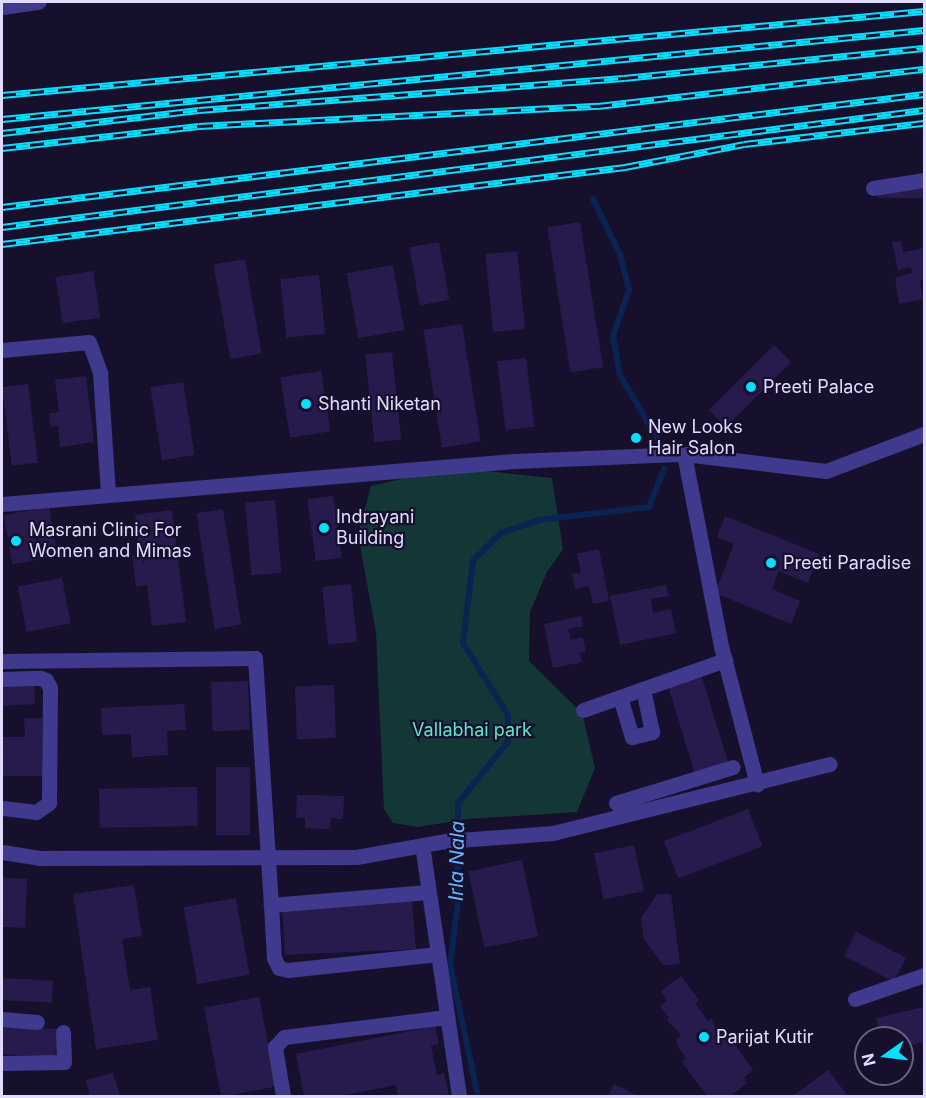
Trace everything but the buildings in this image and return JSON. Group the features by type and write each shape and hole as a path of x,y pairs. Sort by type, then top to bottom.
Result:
{"street":[{"path":"2,7 39,2"},
{"path":"873,188 924,180"},
{"path":"2,351 89,342 100,373 108,495"},
{"path":"2,504 514,460 684,454 826,471 924,434"},
{"path":"684,454 725,660 757,784"},
{"path":"2,661 255,658 274,958 283,970 438,954"},
{"path":"584,710 725,660"},
{"path":"2,679 46,680 50,711 50,803 41,811 2,808"},
{"path":"620,697 632,737 652,732 643,689"},
{"path":"629,806 718,793 830,764"},
{"path":"2,852 40,858 356,857 446,841 553,833 733,767"},
{"path":"713,774 718,793"},
{"path":"422,845 459,1096"},
{"path":"271,905 428,892"},
{"path":"855,999 924,975"},
{"path":"283,1096 275,1047 284,1037 447,1017"},
{"path":"2,1019 37,1022"},
{"path":"2,1063 64,1062 63,1032"}],"green space":[{"name":"Vallabhai park","path":"485,471 552,478 563,549 547,572 530,612 529,661 582,713 595,768 577,812 467,819 418,827 393,823 384,809 376,633 358,534 371,486 414,476"}],"waterway":[{"name":"Irla Nala","path":"593,199 620,254 629,290 613,336 620,375 660,443"},
{"name":"Irla Nala","path":"478,1096 450,965 458,902 458,803 508,742 508,715 463,643 473,561 501,533 539,520 649,507 664,469"}],"railway":[{"path":"2,95 924,11"},
{"path":"2,119 924,30"},
{"path":"2,133 199,110 624,78 924,48"},
{"path":"2,148 199,126 598,106 924,69"},
{"path":"2,207 924,94"},
{"path":"2,227 924,110"},
{"path":"2,244 625,167 744,144 924,123"}],"place":[{"name":"Preeti Palace","path":"751,387"},
{"name":"Shanti Niketan","path":"306,404"},
{"name":"New Looks Hair Salon","path":"636,438"},
{"name":"Indrayani Building","path":"324,528"},
{"name":"Masrani Clinic For Women and Mimas","path":"16,541"},
{"name":"Preeti Paradise","path":"771,563"},
{"name":"Parijat Kutir","path":"704,1037"}]}
